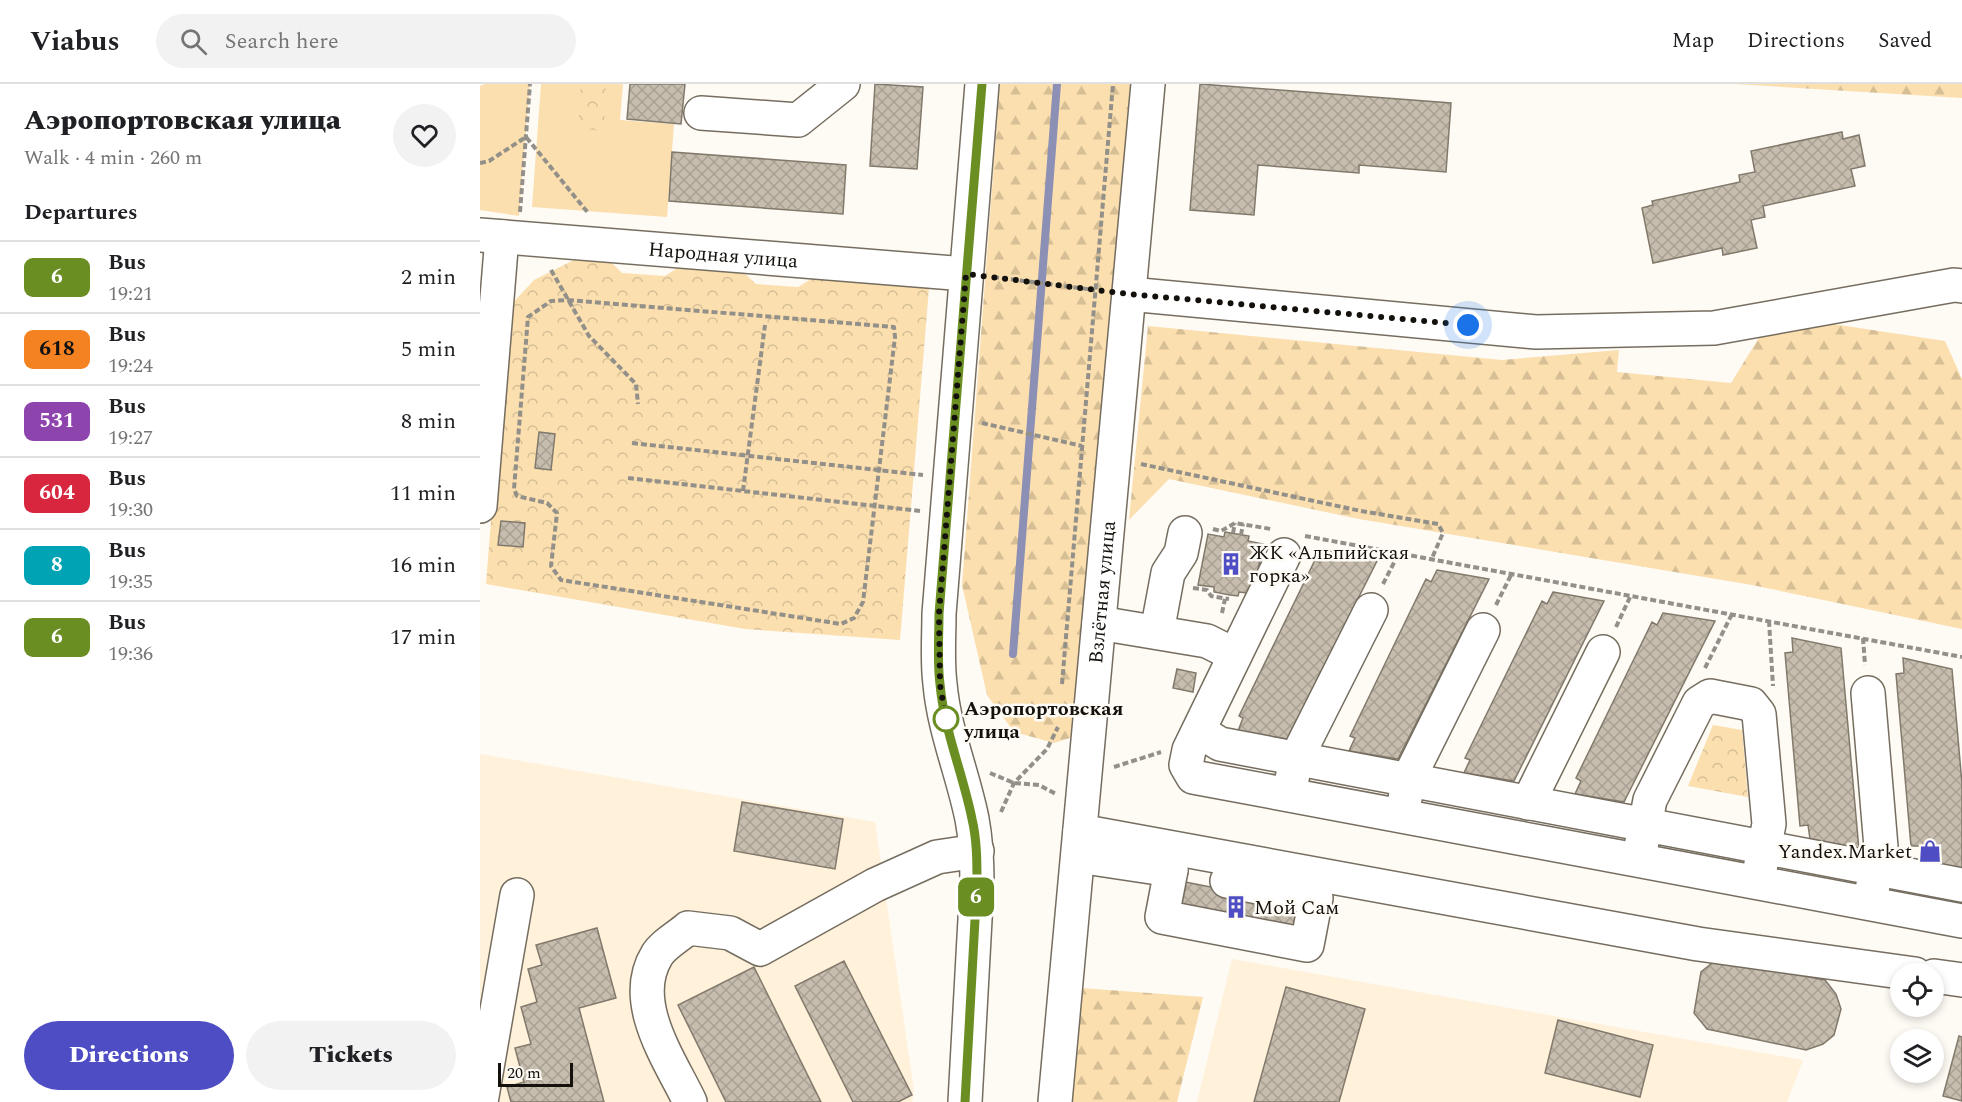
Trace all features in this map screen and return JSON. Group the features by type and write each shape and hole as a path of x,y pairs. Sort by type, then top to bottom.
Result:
{"street":[{"path":"700,113 798,120 843,84"},
{"path":"965,1102 977,850 972,819 940,685 939,614 982,84"},
{"name":"Взлётная улица","path":"1054,1102 1148,84"},
{"path":"480,506 500,230"},
{"name":"Народная улица","path":"500,230 966,274"},
{"path":"1129,294 1536,332 1714,328 1954,285 1962,286"},
{"path":"1157,632 1168,573 1181,552 1185,533"},
{"path":"1284,539 1235,655 1196,736 1186,765 1193,777 1962,921"},
{"path":"1289,795 1296,759 1371,610"},
{"path":"1099,623 1207,641 1235,655"},
{"path":"1402,816 1408,780 1483,630"},
{"path":"1507,836 1521,801 1603,652"},
{"path":"1868,693 1881,847 1870,904"},
{"path":"1639,860 1650,800 1699,703 1710,696 1751,704 1759,714 1769,824 1758,883"},
{"path":"1196,736 1220,744 1296,759 1962,885"},
{"path":"1079,844 1171,870"},
{"path":"1079,844 1698,944 1890,971"},
{"path":"690,1102 648,1014 649,979 657,954 688,928 730,933 760,949 875,885 937,857 977,850"},
{"path":"481,1102 517,895"},
{"path":"1944,977 1962,980"}],"path":[{"path":"500,230 526,137 530,84"},
{"path":"1061,694 1113,84"},
{"path":"480,163 489,161 526,137"},
{"path":"526,137 595,222"},
{"path":"548,262 589,336 636,384 638,404"},
{"path":"966,274 1129,294"},
{"path":"568,300 894,327 896,337 879,470 863,602 854,618 841,624 561,580 551,566 558,513 547,503 517,496 514,489 528,317 551,301 568,300"},
{"path":"743,491 765,325"},
{"path":"955,417 1114,454 1140,464 1360,511 1438,524 1443,533 1432,559"},
{"path":"632,443 924,475"},
{"path":"628,478 921,511"},
{"path":"1233,533 1235,523"},
{"path":"1185,533 1196,526 1221,531 1235,523 1243,524 1284,539 1399,553 1962,657"},
{"path":"1241,535 1243,524"},
{"path":"1371,610 1399,553"},
{"path":"1483,630 1512,573"},
{"path":"1166,583 1207,590 1211,596 1222,596 1229,599"},
{"path":"1603,652 1631,596"},
{"path":"1699,703 1700,678 1732,614"},
{"path":"1759,714 1770,699 1774,681 1769,621"},
{"path":"997,820 1014,783 1047,749 1058,729 1059,717"},
{"path":"1106,767 1119,766 1196,736"},
{"path":"982,769 1014,783 1039,785 1053,794 1062,794"}],"shaded area":[{"path":"480,754 875,822 914,1091 912,1102 480,1102"},
{"path":"1232,959 1803,1060 1787,1102 1197,1102"}],"green space":[{"path":"530,84 519,216 480,210 480,86"},
{"path":"541,84 623,84 620,120 674,124 667,217 532,207"},
{"path":"581,84 606,84 604,131 578,128"},
{"path":"1000,84 1133,84 1073,737 1054,743 1014,732 987,695 962,585"},
{"path":"1735,84 1962,84 1962,98"},
{"path":"578,258 610,261 622,273 665,276 679,267 743,272 756,284 798,287 813,278 929,288 900,640 745,629 486,584 508,308 534,280"},
{"path":"1773,315 1945,341 1962,379 1962,629 1752,585 1359,519 1169,479 1129,520 1148,326 1502,360 1619,350 1617,372 1731,383"},
{"path":"1713,725 1742,730 1748,797 1688,786"},
{"path":"1081,988 1203,997 1177,1102 1071,1102"}],"building":[{"path":"630,84 685,84 681,124 627,119"},
{"path":"875,84 923,87 917,169 870,166"},
{"path":"1200,84 1451,103 1446,172 1359,165 1359,173 1258,165 1254,215 1190,210"},
{"path":"1842,132 1843,139 1859,135 1865,166 1851,169 1855,186 1763,206 1765,217 1751,220 1757,248 1723,255 1722,248 1653,263 1642,208 1653,205 1652,201 1740,182 1739,175 1755,172 1751,151"},
{"path":"672,152 846,165 843,214 669,201"},
{"path":"539,432 555,434 551,470 535,468"},
{"path":"501,521 525,523 523,547 498,545"},
{"name":"ЖК «Альпийская горка»","path":"1225,532 1249,536 1248,541 1263,544 1254,594 1239,592 1238,596 1230,595 1214,592 1214,587 1198,585 1208,534 1224,537"},
{"path":"1326,550 1378,559 1287,739 1238,731 1243,718 1239,716 1315,560 1320,562"},
{"path":"1437,570 1489,579 1398,759 1349,751 1355,738 1350,736 1426,579 1431,582"},
{"path":"1553,592 1604,601 1514,781 1464,773 1470,760 1465,758 1542,601 1547,604"},
{"path":"1663,613 1715,621 1624,802 1575,794 1581,781 1576,778 1652,622 1657,625"},
{"path":"1792,638 1841,648 1859,850 1810,839 1808,825 1800,826 1785,653 1793,652"},
{"path":"1903,658 1952,669 1962,784 1962,869 1921,860 1920,846 1911,846 1896,674 1904,673"},
{"path":"1177,669 1196,673 1193,692 1173,688"},
{"path":"742,802 843,819 835,869 734,851"},
{"name":"Мой Сам","path":"1175,880 1303,905 1298,934 1170,909"},
{"path":"597,928 616,998 579,1008 604,1102 511,1102 507,1087 524,1082 515,1048 531,1044 521,1007 537,1002 528,969 542,965 536,945"},
{"path":"1717,959 1825,980 1836,994 1841,1009 1834,1035 1823,1044 1806,1050 1707,1029 1694,1013 1701,972"},
{"path":"844,961 912,1095 898,1102 853,1102 795,986"},
{"path":"754,967 821,1102 726,1102 678,1005"},
{"path":"1286,987 1365,1009 1339,1102 1254,1102"},
{"path":"1558,1020 1653,1045 1640,1097 1545,1073"},
{"path":"1959,1036 1962,1037 1962,1101 1943,1096"}],"waterway":[{"path":"1013,654 1057,84"}],"bus line":[{"name":"6","path":"965,1102 977,850 972,819 946,717 940,685 938,655 939,614 982,84"}],"place":[{"name":"ЖК «Альпийская горка»","path":"1231,564"},
{"name":"Аэропортовская улица","path":"946,719"},
{"name":"Yandex.Market","path":"1930,851"},
{"name":"Мой Сам","path":"1236,907"}],"route":[{"path":"946,719 938,655 939,614 966,274 1129,294 1468,325"}]}
